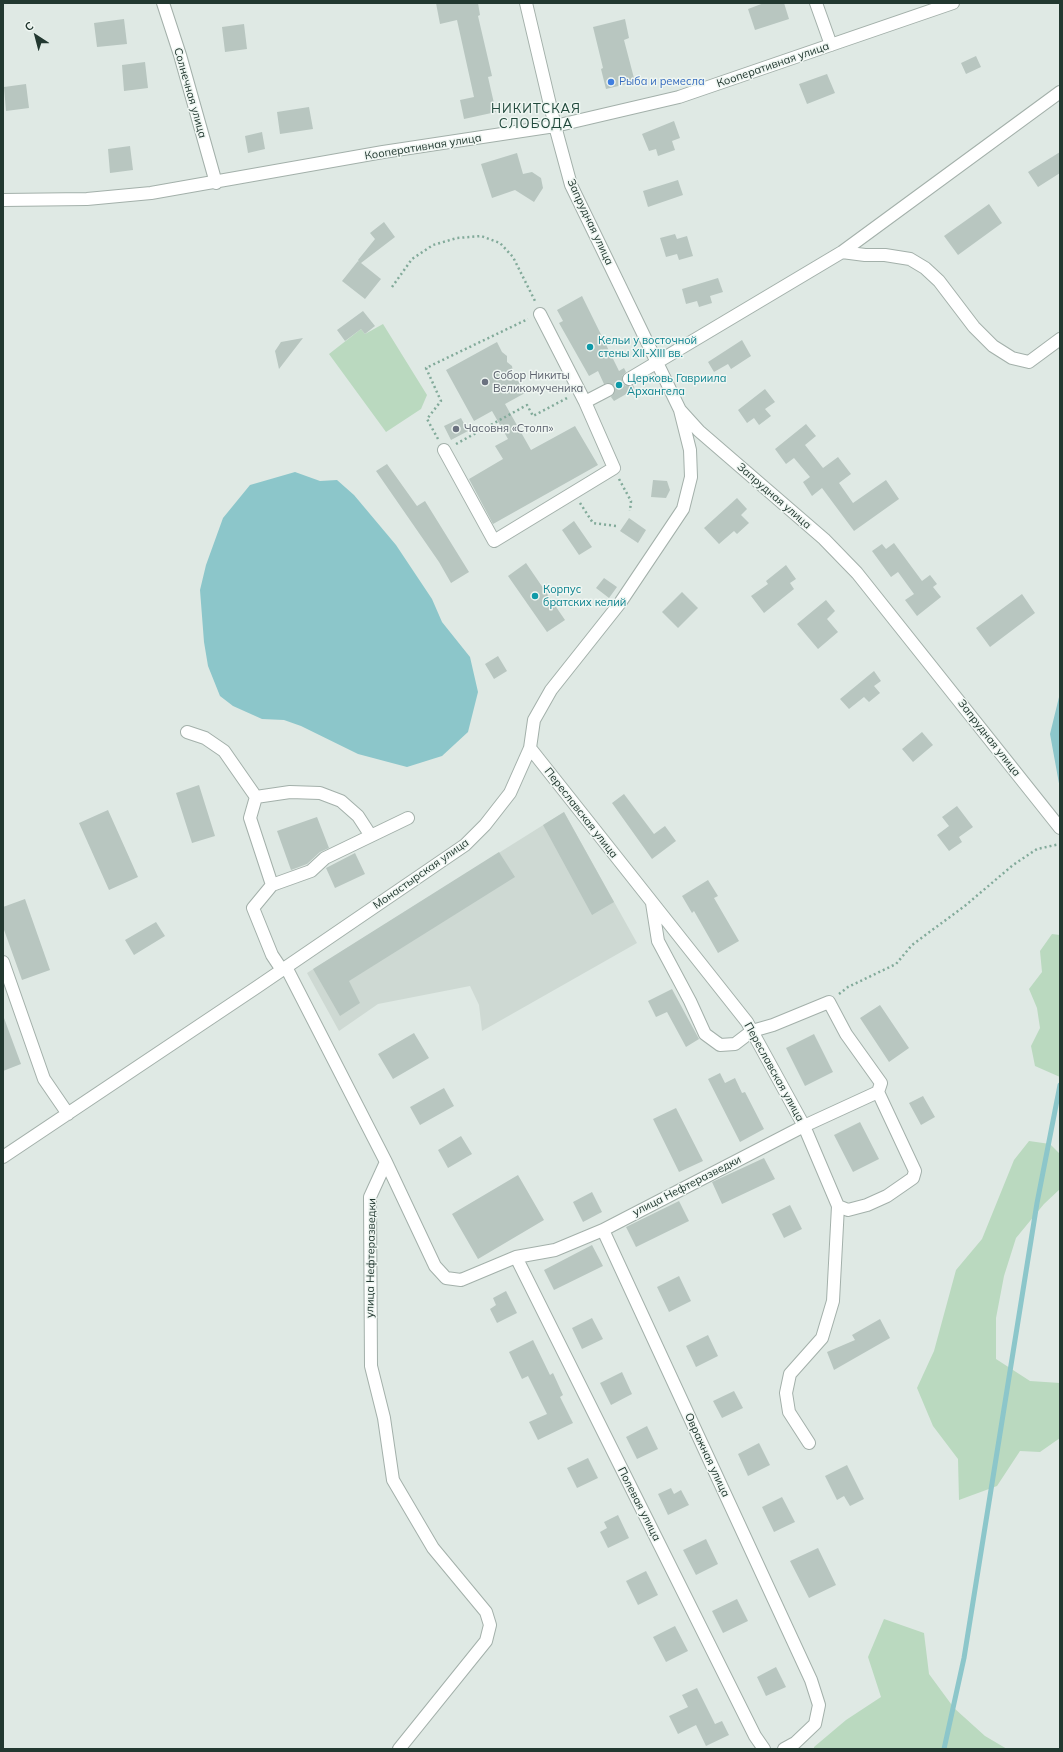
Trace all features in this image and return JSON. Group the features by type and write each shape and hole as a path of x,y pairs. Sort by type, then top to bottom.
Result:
{"street":[{"name":"Солнечная улица","path":"163,3 180,55 216,183"},
{"name":"Запрудная улица","path":"526,3 555,126 571,185 680,410 699,431 824,539 857,573 1060,828"},
{"path":"816,3 831,45"},
{"name":"Кооперативная улица","path":"3,200 118,197 216,183 383,152 555,126 679,97 953,3"},
{"path":"629,379 842,252 1060,92"},
{"path":"842,252 865,256 885,255 910,259 925,268 939,281 974,327 993,346 1012,358 1029,362 1060,339"},
{"path":"444,450 494,542 614,468 582,396 540,314"},
{"path":"582,396 608,390"},
{"name":"Монастырская улица","path":"3,1157 284,969 465,845 485,825 510,793 530,748 534,720 551,690 620,603 683,509 690,477 690,450 680,410"},
{"path":"187,732 205,738 224,751 256,797"},
{"name":"Переславская улица","path":"530,748 747,1022 804,1126 838,1206 837,1250 831,1308 822,1338 790,1374 786,1393 789,1412 809,1443"},
{"path":"256,797 290,792 320,793 341,800 358,816 371,836"},
{"path":"256,797 250,818 272,885"},
{"path":"386,1162 284,969 272,955 253,908 272,885 311,871 325,858 408,818"},
{"path":"652,902 658,941 690,1001 705,1034 720,1045 735,1044 752,1031 773,1026 829,1002 846,1034 881,1083 878,1092 915,1171 913,1178 903,1187 867,1205 848,1210 838,1206"},
{"path":"3,962 44,1079 68,1114"},
{"name":"улица Нефтеразведки","path":"386,1162 435,1266 446,1278 461,1280 516,1257 555,1250 603,1230 804,1126 878,1092"},
{"name":"улица Нефтеразведки","path":"386,1162 370,1197 371,1366 384,1418 393,1480 433,1548 486,1612 490,1625 486,1641 399,1749"},
{"name":"Овражная улица","path":"603,1230 811,1680 819,1704 815,1724 795,1743 784,1749"},
{"name":"Полевая улица","path":"516,1257 755,1736 764,1749"}],"path":[{"path":"392,287 412,259 433,245 457,238 481,236 500,243 513,257 524,277 540,314 426,368 441,401 427,419 444,450 527,405 533,416 582,396"},
{"path":"614,468 631,501 630,511"},
{"path":"573,493 593,523 616,526"},
{"path":"829,1002 848,987 896,964 912,945 966,904 1013,865 1037,849 1060,844"}],"shaded area":[{"path":"564,812 637,943 482,1031 479,1005 470,986 378,1004 339,1031 307,973"}],"green space":[{"path":"383,324 427,395 421,409 386,432 329,354 361,329 365,334"},
{"path":"1052,934 1060,935 1060,1077 1035,1066 1031,1046 1040,1028 1037,1008 1029,989 1042,972 1040,951"},
{"path":"1029,1141 1050,1144 1060,1154 1060,1189 1044,1204 1016,1238 1004,1276 996,1318 996,1359 1030,1381 1060,1383 1060,1438 1040,1452 1020,1451 997,1486 959,1500 958,1459 933,1426 917,1388 934,1351 956,1270 982,1239 1014,1160"},
{"path":"884,1619 924,1633 929,1674 954,1708 985,1736 1007,1749 814,1749 814,1747 846,1720 881,1697 868,1657"}],"water":[{"path":"295,472 320,481 337,480 354,495 396,545 432,599 442,622 470,657 478,692 468,732 442,756 407,767 358,754 301,726 284,720 262,719 233,706 220,696 208,666 204,642 200,590 206,565 223,518 250,485"},
{"path":"1060,693 1060,789 1050,734"}],"building":[{"path":"436,3 478,3 480,15 478,16 492,76 488,77 496,112 464,119 460,100 474,97 457,20 440,24"},
{"path":"764,3 784,3 789,19 755,30 748,9"},
{"path":"124,19 127,44 97,47 94,23"},
{"path":"625,19 629,38 624,40 635,82 606,89 601,69 603,68 593,27"},
{"path":"244,24 247,49 225,52 222,27"},
{"path":"976,56 981,67 966,74 961,63"},
{"path":"145,62 148,88 124,91 122,65"},
{"path":"827,74 835,93 807,104 799,84"},
{"path":"26,84 29,108 6,111 4,87"},
{"path":"309,107 313,129 280,134 277,112"},
{"path":"674,121 680,138 672,141 675,150 658,156 656,149 649,151 642,134"},
{"path":"262,132 265,149 248,153 245,136"},
{"path":"130,146 133,170 110,173 108,149"},
{"path":"1060,152 1060,173 1038,187 1028,172"},
{"path":"517,153 523,174 532,172 541,178 543,188 534,202 515,190 492,198 481,164"},
{"path":"678,180 683,195 648,207 643,191"},
{"path":"989,204 1002,223 958,255 944,236"},
{"path":"384,222 395,237 361,263 381,279 365,299 342,281 358,261 359,262 358,260 375,239 370,233"},
{"path":"675,234 677,239 687,236 693,256 679,260 677,254 666,257 660,238"},
{"path":"718,278 723,292 710,296 712,303 699,307 697,301 686,304 682,289"},
{"name":"Кельи у восточной стены XII-XIII вв.","path":"582,296 619,371 624,368 626,372 622,376 622,382 626,386 633,385 635,389 614,401 611,397 615,391 614,386 609,383 604,384 598,371 589,376 559,323 563,321 557,310"},
{"path":"363,311 375,326 365,334 361,329 345,341 337,330"},
{"path":"303,338 279,369 275,351 281,342"},
{"path":"742,340 751,356 731,369 728,364 714,372 708,362"},
{"path":"497,342 502,352 507,356 507,362 512,366 513,372 525,393 505,404 531,450 575,426 598,465 493,524 469,479 503,459 495,446 508,439 492,411 474,421 446,370"},
{"path":"765,389 775,402 765,409 771,416 759,425 754,418 747,423 738,410"},
{"name":"Часовня «Столп»","path":"461,418 468,431 451,440 444,426"},
{"path":"806,424 816,436 805,445 823,468 838,457 851,474 839,483 853,503 886,480 899,499 854,531 822,488 812,496 803,482 810,477 794,458 786,464 775,449"},
{"path":"387,464 417,506 425,501 469,572 451,583 439,562 376,471"},
{"path":"653,480 667,481 670,490 666,498 651,497"},
{"path":"737,498 747,509 741,515 749,523 737,534 734,531 719,544 704,528"},
{"path":"629,518 646,530 638,543 620,531"},
{"path":"574,521 592,547 579,555 562,530"},
{"path":"894,543 922,581 930,575 937,584 933,587 941,597 917,616 905,600 914,594 898,572 891,577 872,551 882,544 886,549"},
{"name":"Корпус братских келий","path":"526,563 565,620 547,632 508,576"},
{"path":"786,565 796,579 790,583 794,589 764,613 751,596 768,584 766,581"},
{"path":"604,578 617,587 609,598 596,588"},
{"path":"682,592 698,608 678,628 662,612"},
{"path":"1022,594 1035,613 990,647 976,628"},
{"path":"826,600 835,611 827,619 838,632 818,649 797,624"},
{"path":"498,656 507,671 494,679 485,664"},
{"path":"874,671 881,681 874,686 880,693 869,702 864,697 849,709 840,699"},
{"path":"922,732 933,745 913,762 902,749"},
{"path":"199,785 215,836 192,843 176,793"},
{"path":"624,794 654,834 665,826 676,841 652,859 612,803"},
{"path":"957,806 973,827 959,837 962,842 949,851 937,835 949,826 942,817"},
{"path":"108,810 138,877 109,890 79,823"},
{"path":"564,812 614,902 592,915 543,825"},
{"path":"317,817 329,848 320,852 307,864 291,870 277,831"},
{"path":"499,852 515,877 349,981 360,1003 340,1016 313,969"},
{"path":"355,853 365,874 335,888 326,868"},
{"path":"708,880 718,896 714,898 739,941 718,953 694,911 692,913 682,896"},
{"path":"25,899 50,970 22,980 3,927 3,907"},
{"path":"156,922 165,936 134,955 125,940"},
{"path":"672,989 699,1039 686,1047 667,1012 656,1017 648,1001"},
{"path":"880,1005 909,1048 889,1062 860,1018"},
{"path":"3,1018 21,1064 3,1071"},
{"path":"414,1033 429,1058 393,1079 378,1054"},
{"path":"814,1034 833,1072 805,1086 786,1048"},
{"path":"720,1073 725,1083 735,1078 742,1093 745,1092 764,1129 740,1142 708,1079"},
{"path":"444,1088 454,1106 420,1125 410,1107"},
{"path":"923,1096 935,1117 921,1125 909,1103"},
{"path":"676,1108 703,1161 679,1172 653,1119"},
{"path":"860,1122 879,1159 853,1172 834,1135"},
{"path":"461,1136 472,1154 448,1168 438,1150"},
{"path":"764,1158 775,1179 722,1204 712,1182"},
{"path":"518,1175 544,1220 478,1259 452,1214"},
{"path":"592,1192 602,1212 583,1222 573,1202"},
{"path":"679,1201 689,1221 636,1247 626,1227"},
{"path":"790,1205 802,1229 784,1238 772,1214"},
{"path":"592,1245 603,1266 554,1290 544,1270"},
{"path":"679,1276 691,1301 669,1312 657,1287"},
{"path":"506,1291 517,1313 497,1323 490,1309 496,1305 493,1298"},
{"path":"592,1318 603,1339 582,1349 572,1328"},
{"path":"880,1319 890,1338 834,1370 827,1352 855,1340 852,1335"},
{"path":"708,1335 718,1356 696,1367 686,1346"},
{"path":"533,1340 550,1375 553,1373 563,1395 560,1397 573,1423 538,1440 529,1422 547,1414 528,1376 522,1379 509,1352"},
{"path":"622,1372 632,1394 611,1405 600,1383"},
{"path":"734,1391 743,1408 722,1418 713,1401"},
{"path":"647,1426 658,1449 637,1459 626,1437"},
{"path":"759,1443 770,1465 748,1476 738,1454"},
{"path":"588,1458 598,1478 577,1488 567,1468"},
{"path":"847,1465 864,1499 850,1506 844,1496 837,1500 825,1476"},
{"path":"671,1488 674,1494 681,1490 689,1505 668,1515 658,1494"},
{"path":"782,1497 795,1522 774,1532 762,1507"},
{"path":"618,1515 629,1538 608,1548 600,1532 607,1528 604,1522"},
{"path":"706,1539 718,1564 696,1575 683,1550"},
{"path":"818,1548 836,1585 809,1598 790,1561"},
{"path":"646,1571 658,1595 638,1605 626,1581"},
{"path":"737,1599 748,1621 723,1633 712,1611"},
{"path":"675,1626 688,1651 666,1662 653,1637"},
{"path":"776,1667 786,1687 766,1696 757,1677"},
{"path":"697,1688 715,1724 722,1721 729,1735 706,1746 696,1725 678,1734 669,1716 688,1707 682,1695"}],"waterway":[{"path":"944,1749 964,1658 1037,1203 1060,1085"}],"tunnel":[{"path":"608,390 629,379"}],"place":[{"name":"Рыба и ремесла","path":"611,82"},
{"name":"Кельи у восточной стены XII-XIII вв.","path":"590,347"},
{"name":"Собор Никиты Великомученика","path":"485,382"},
{"name":"Церковь Гавриила Архангела","path":"619,385"},
{"name":"Часовня «Столп»","path":"456,429"},
{"name":"Корпус братских келий","path":"535,596"}],"district":[{"name":"НИКИТСКАЯ СЛОБОДА","path":"536,116"}]}
